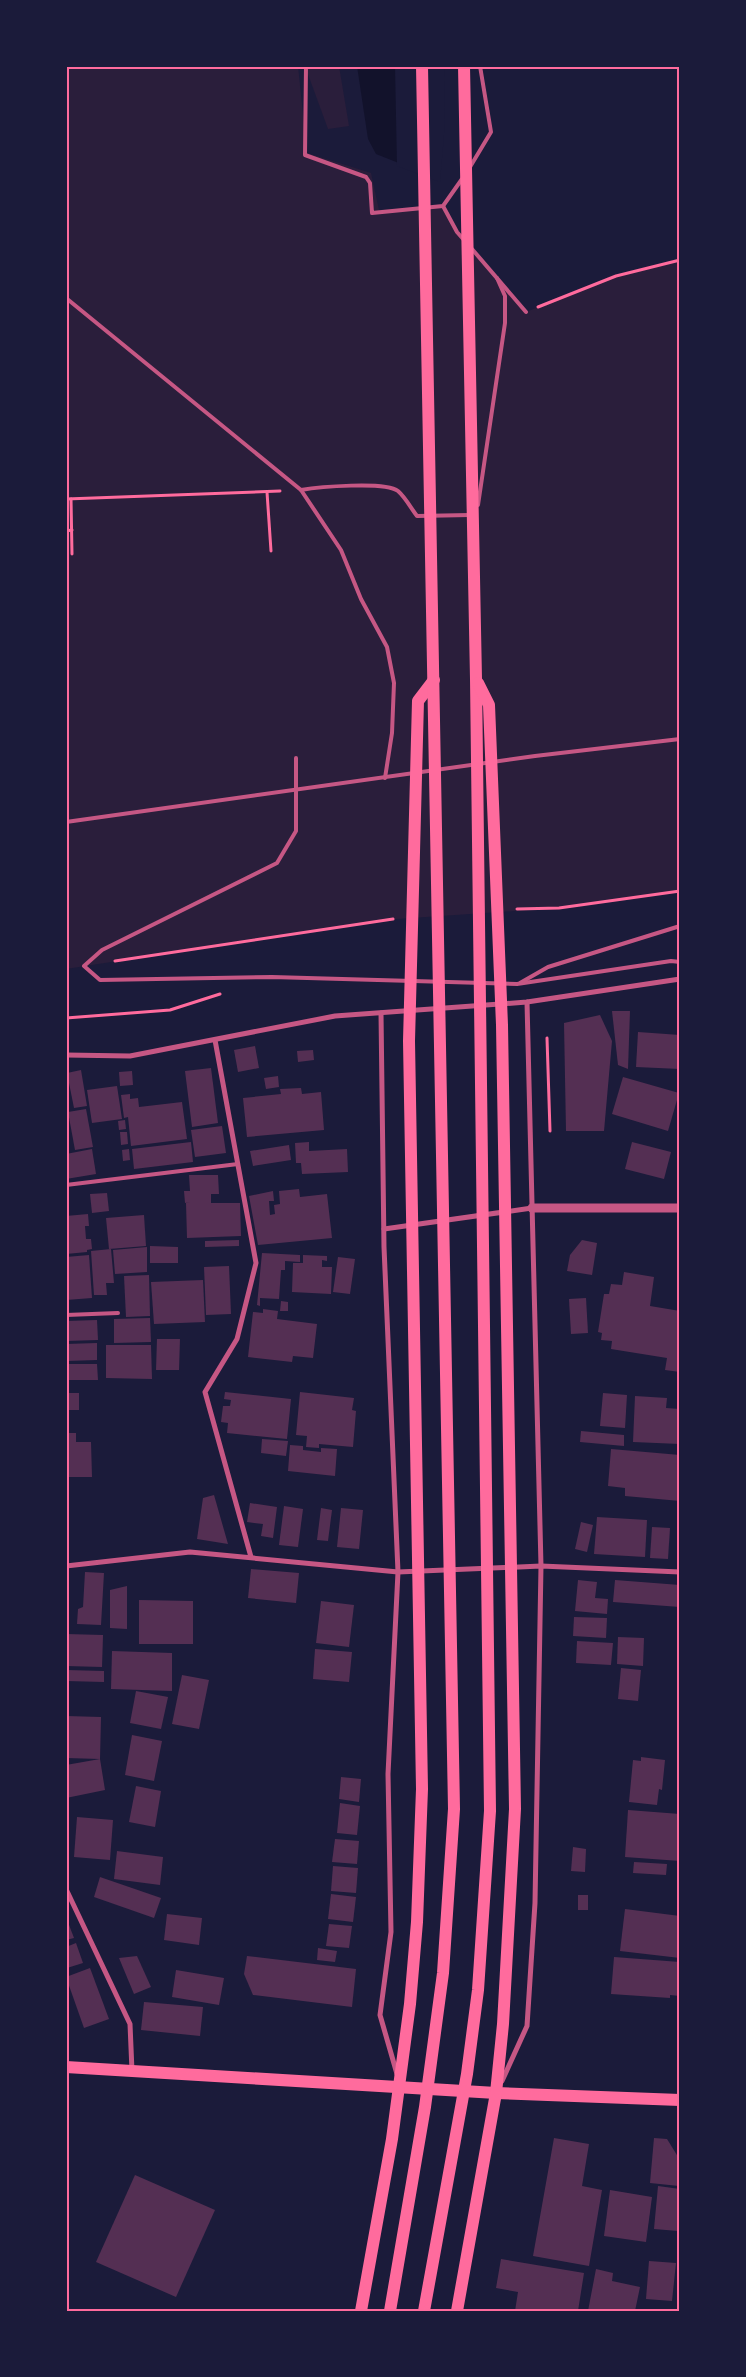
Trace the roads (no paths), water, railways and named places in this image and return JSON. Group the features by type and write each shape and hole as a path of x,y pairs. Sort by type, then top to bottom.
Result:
{"main road":[{"path":"390,2311 425,2108 443,1973 454,1809 422,66"},
{"path":"424,2311 467,2074 478,1990 490,1810 476,679 464,66"},
{"path":"457,2311 496,2093 503,2024 515,1809 502,1025 489,705 476,679"},
{"path":"361,2311 400,2087 417,1922 422,1789 420,1582 408,1041 418,701 434,680"},
{"path":"66,2067 496,2093 680,2100"}],"street":[{"path":"66,1055 130,1056 335,1016 527,1002 680,979"},
{"path":"496,2093 527,2026 535,1903 541,1566 527,1002"},
{"path":"381,1013 384,1229 398,1572 388,1774 391,1932 380,2015 400,2087"},
{"path":"215,1040 256,1263 237,1339 205,1392 251,1557"},
{"path":"384,1229 532,1208 680,1208"},
{"path":"66,1566 190,1552 398,1572 541,1566 680,1572"},
{"path":"66,1889 130,2024 132,2071"}],"lane":[{"path":"306,66 305,156 366,177 370,183 372,212 443,206"},
{"path":"443,206 491,132 480,66"},
{"path":"443,206 457,232 526,312"},
{"path":"301,490 338,486 387,486 397,490 417,516 477,515 506,323 505,296 497,278"},
{"path":"66,298 301,490 341,550 361,600 387,647 394,683 392,733 385,778"},
{"path":"66,822 535,756 680,738"},
{"path":"296,758 296,831 277,863 102,950 84,966 100,980 272,977 517,984 671,961 680,962"},
{"path":"517,984 548,967 680,926"},
{"path":"66,1185 238,1164"},
{"path":"66,1315 118,1313"}]}
